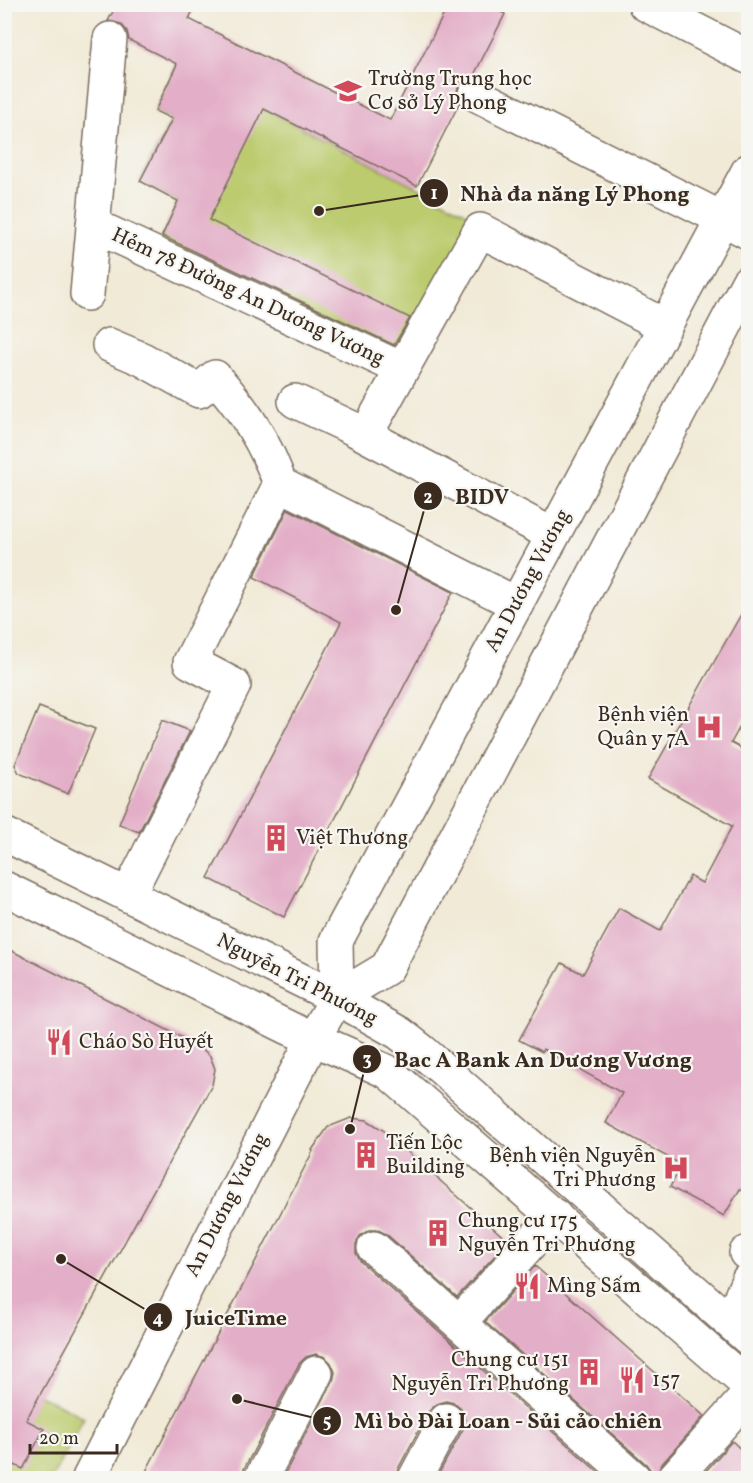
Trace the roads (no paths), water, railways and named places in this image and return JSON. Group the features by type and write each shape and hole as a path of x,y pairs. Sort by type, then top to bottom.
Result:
{"main road":[{"path":"645,4 748,57"},
{"name":"Hẻm 78 Đường An Dương Vương","path":"87,294 110,39"},
{"path":"475,94 736,226"},
{"name":"An Dương Vương","path":"338,999 336,941 665,326 736,226 748,171"},
{"name":"Hẻm 78 Đường An Dương Vương","path":"93,225 402,369"},
{"name":"Hẻm 78 Đường An Dương Vương","path":"375,418 480,230 665,326"},
{"name":"An Dương Vương","path":"89,1479 313,1039 338,999 387,968 748,282"},
{"path":"109,345 161,369 199,391 215,377 242,409 258,434 272,460 280,484 517,604"},
{"path":"295,401 352,428 553,535"},
{"path":"128,895 234,684 190,662 280,484"},
{"name":"Nguyễn Tri Phương","path":"4,834 338,999 399,1033 740,1330"},
{"name":"Nguyễn Tri Phương","path":"4,888 313,1039 388,1072 748,1385"},
{"path":"459,1323 555,1215"},
{"path":"374,1248 634,1479"},
{"path":"708,1349 740,1330 748,1262"},
{"path":"261,1479 316,1373"},
{"path":"674,1479 748,1395"},
{"path":"416,1479 446,1420"}],"place":[{"name":"Trường Trung học Cơ sở Lý Phong","path":"348,91"},
{"name":"Nhà đa năng Lý Phong","path":"319,211"},
{"name":"BIDV","path":"396,610"},
{"name":"Bệnh viện Quân y 7A","path":"709,727"},
{"name":"Việt Thương","path":"276,838"},
{"name":"Cháo Sò Huyết","path":"59,1042"},
{"name":"Bac A Bank An Dương Vương","path":"350,1129"},
{"name":"Tiến Lộc Building","path":"366,1155"},
{"name":"Bệnh viện Nguyễn Tri Phương","path":"676,1168"},
{"name":"Chung cư 175 Nguyễn Tri Phương","path":"438,1233"},
{"name":"JuiceTime","path":"61,1259"},
{"name":"Mìng Sấm","path":"527,1286"},
{"name":"Chung cư 151 Nguyễn Tri Phương","path":"589,1372"},
{"name":"157","path":"632,1380"},
{"name":"Mì bò Đài Loan - Sủi cảo chiên","path":"237,1399"}]}
